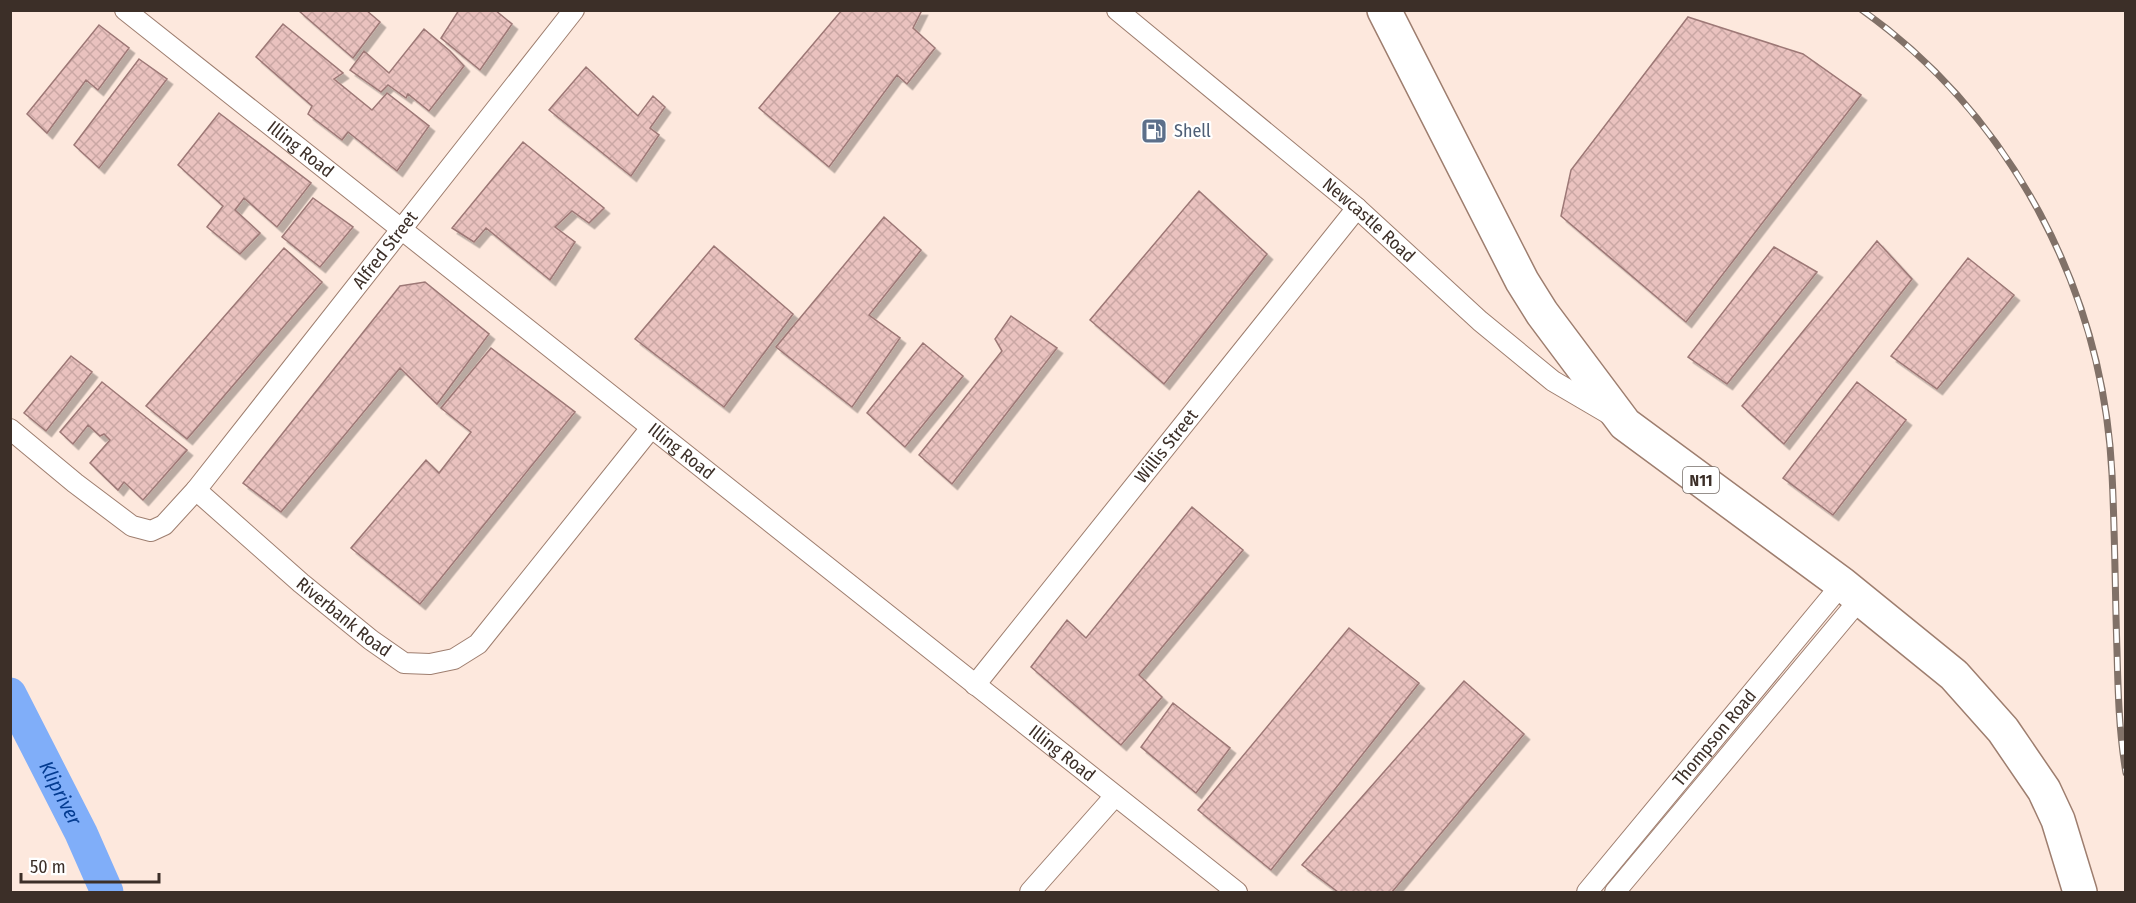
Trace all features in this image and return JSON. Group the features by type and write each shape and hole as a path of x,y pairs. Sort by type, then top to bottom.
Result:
{"highway":[{"name":"N11","path":"1384,10 1522,281 1542,313 1625,424 1851,591 1954,675 2003,730 2044,790 2058,820 2080,892"}],"street":[{"name":"Illing Road","path":"125,10 1237,892"},
{"name":"Alfred Street","path":"196,490 574,10"},
{"name":"Newcastle Road","path":"1117,10 1357,208 1480,321 1553,381 1625,424"},
{"name":"Willis Street","path":"975,684 1357,208"},
{"name":"Riverbank Road","path":"196,490 301,583 372,640 404,663 430,664 454,659 478,644 651,428"},
{"path":"10,429 75,483 132,526 151,531 164,525 196,490"},
{"name":"Thompson Road","path":"1587,892 1851,591"},
{"name":"Thompson Road","path":"1615,892 1851,591"},
{"path":"1030,892 1115,796"}],"building":[{"path":"366,10 380,22 353,58 299,11"},
{"path":"459,10 495,10 512,24 480,70 441,38"},
{"path":"842,10 922,10 913,28 935,48 907,84 897,75 829,167 759,108"},
{"path":"1688,17 1803,54 1861,95 1686,322 1561,216 1571,170"},
{"path":"283,24 343,73 334,79 372,110 387,93 429,126 397,171 348,132 342,140 308,114 312,106 256,57"},
{"path":"99,25 129,48 98,90 86,80 47,133 27,114"},
{"path":"424,29 464,66 429,111 408,94 406,98 388,85 381,92 350,70 364,51 389,73"},
{"path":"139,59 167,79 99,168 74,145"},
{"path":"586,67 638,116 653,96 665,107 650,128 659,135 631,176 549,110"},
{"path":"219,113 311,183 277,227 244,198 235,210 260,233 240,254 207,227 223,206 178,165"},
{"path":"523,142 604,208 589,223 572,211 555,227 575,242 550,280 486,228 474,242 452,228"},
{"path":"1199,191 1267,254 1164,384 1090,320"},
{"path":"313,198 353,227 320,267 282,237"},
{"path":"884,217 921,250 869,315 900,338 852,407 776,347"},
{"path":"1877,241 1912,279 1784,444 1742,406"},
{"path":"714,246 793,314 724,407 635,339"},
{"path":"1774,247 1817,272 1727,384 1688,357"},
{"path":"284,248 322,282 187,439 146,406"},
{"path":"1968,258 2014,295 1937,389 1891,356"},
{"path":"425,282 489,334 437,404 400,368 281,512 243,483 400,286"},
{"path":"1011,316 1057,348 952,484 919,455 1002,351 995,339"},
{"path":"923,343 963,376 905,447 867,413"},
{"path":"491,348 575,412 420,604 351,548 426,460 439,473 471,432 441,408"},
{"path":"71,356 92,372 46,431 24,413"},
{"path":"102,382 187,450 143,500 124,482 118,490 90,463 110,440 104,434 100,436 88,425 73,444 60,432"},
{"path":"1857,382 1906,420 1833,515 1783,478"},
{"path":"1192,507 1243,550 1139,675 1162,697 1121,745 1031,667 1067,620 1086,638"},
{"path":"1349,628 1419,683 1271,870 1198,810"},
{"path":"1464,681 1524,734 1392,892 1338,892 1302,865"},
{"path":"1173,703 1230,748 1196,793 1141,747"}],"waterway":[{"name":"Klipriver","path":"10,694 81,833 107,892"}],"railway":[{"path":"1862,10 1915,53 1963,102 2005,156 2040,213 2068,275 2090,339 2105,406 2114,518 2118,697 2126,773"}],"place":[{"name":"Shell","path":"1154,131"}]}
